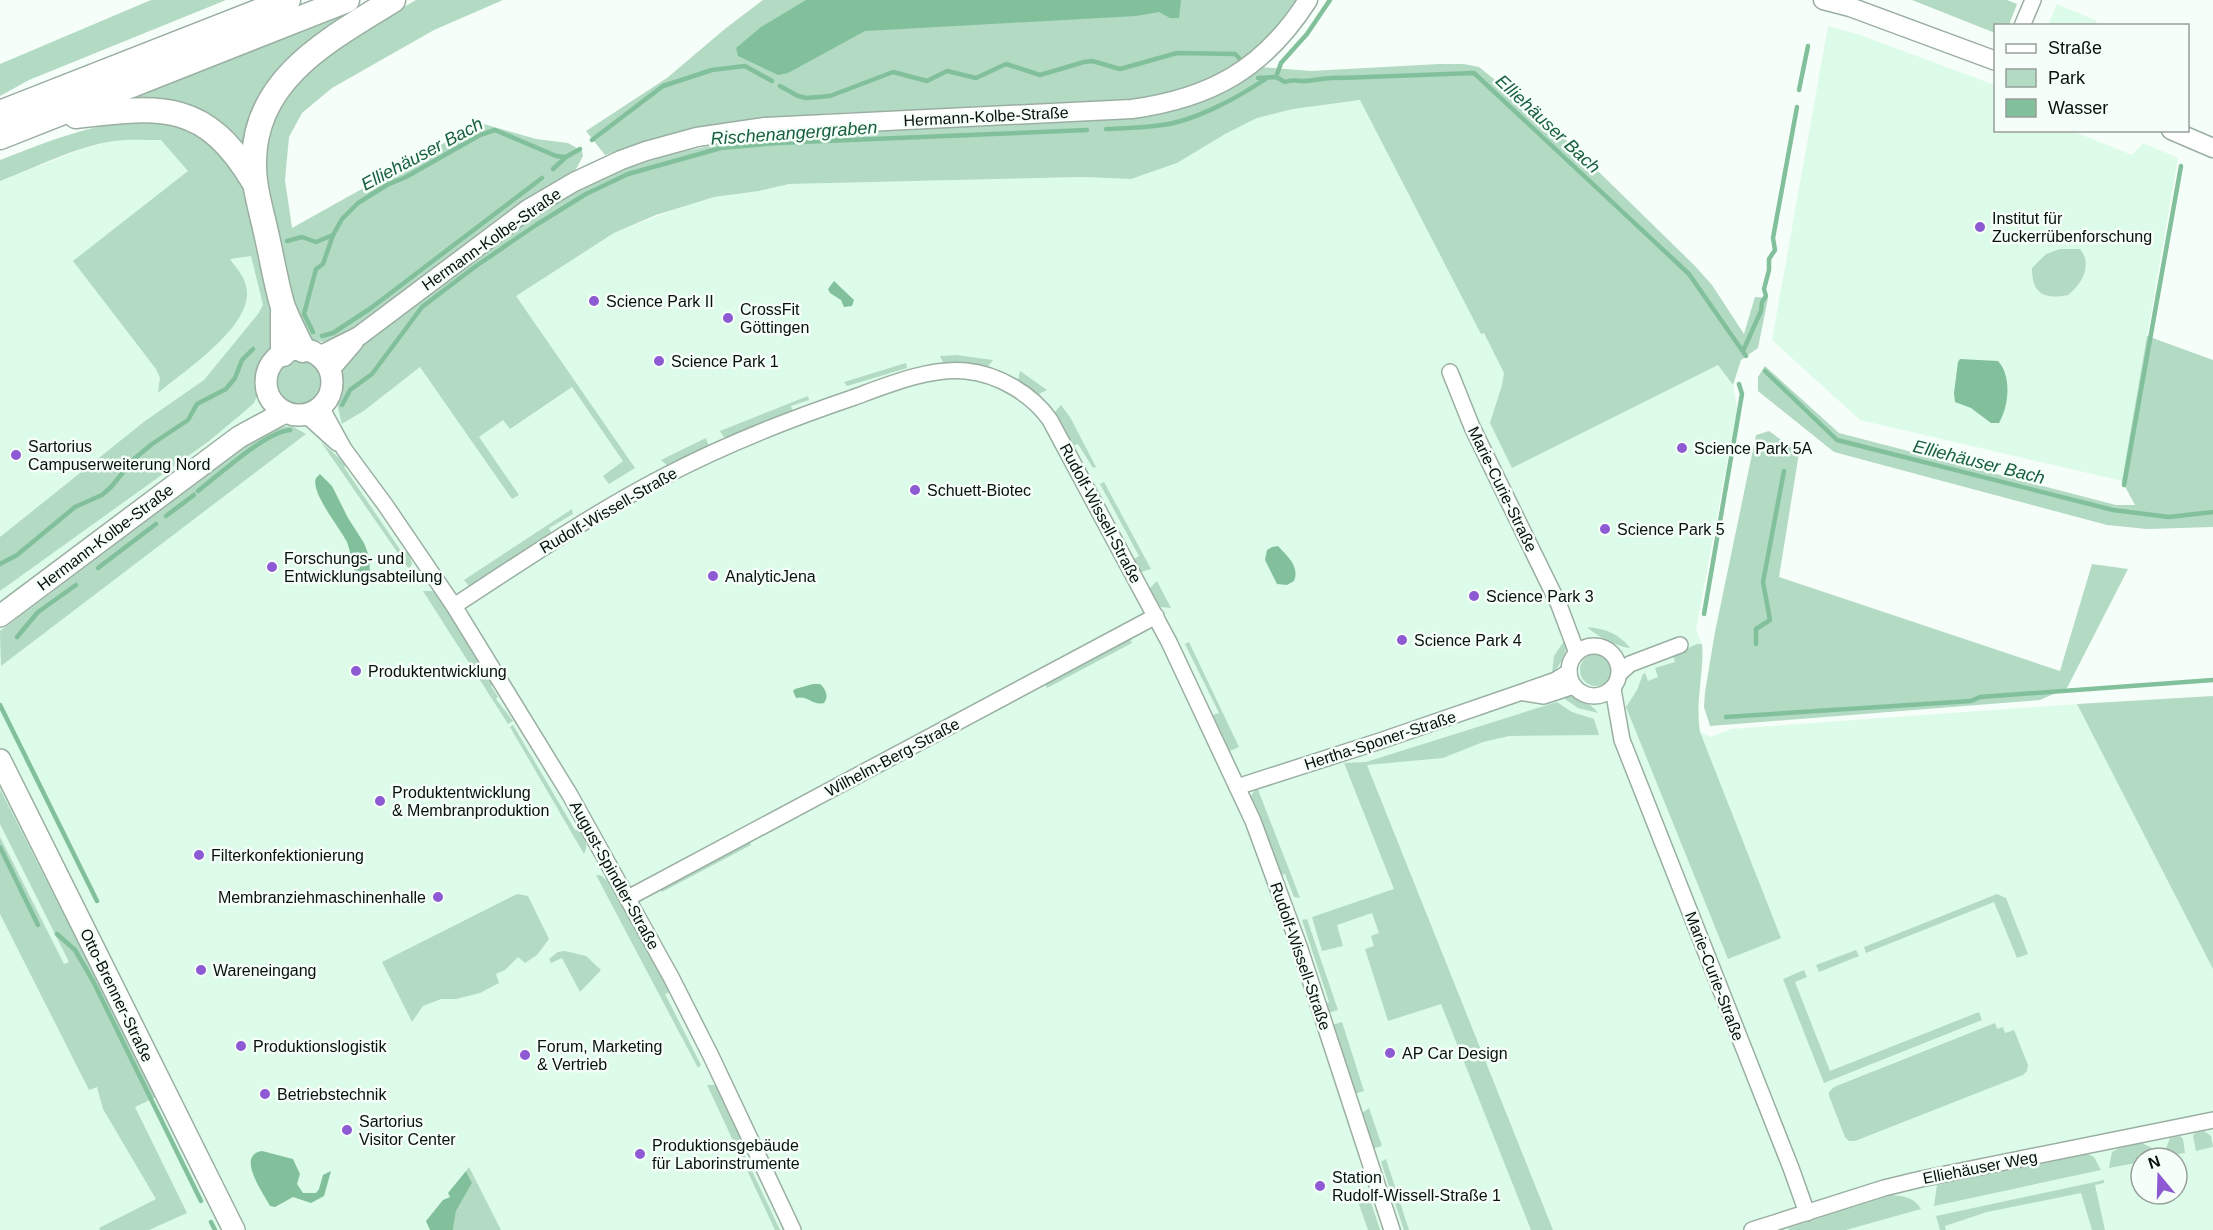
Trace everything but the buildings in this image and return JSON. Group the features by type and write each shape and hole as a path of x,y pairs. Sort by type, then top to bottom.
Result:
{"highway":[{"path":"229,23 261,0"},
{"path":"0,113 288,0"},
{"path":"0,137 347,0"},
{"path":"308,357 283,305 255,184 257,129 264,110 284,80 298,65 332,39 393,0"},
{"path":"41,121 147,109 180,115 196,121 220,136 255,184"}],"main road":[{"path":"308,357 331,390 326,402 304,411 279,408 270,397 267,385 268,373 273,362 308,357"},
{"name":"Hermann-Kolbe-Straße","path":"6,609 239,436 270,397"},
{"name":"Hermann-Kolbe-Straße","path":"239,436 304,411"},
{"name":"Otto-Brenner-Straße","path":"0,760 234,1230"}],"street":[{"name":"Hermann-Kolbe-Straße","path":"308,357 359,336 528,209 574,182 638,154 696,137 765,127 1132,109 1175,102 1218,85 1258,58 1282,36 1308,0"},
{"path":"1825,0 1850,7 1994,61"},
{"path":"2023,24 2033,0"},
{"path":"2176,132 2213,148"},
{"name":"Rudolf-Wissell-Straße","path":"454,606 619,501 722,448 814,411 897,382 947,370 980,373 1004,382 1027,395 1043,410 1089,489 1185,673 1253,821 1299,946 1392,1230"},
{"name":"Marie-Curie-Straße","path":"1450,372 1472,427 1559,605 1577,653"},
{"name":"August-Spindler-Straße","path":"304,411 344,449 386,506 454,606 559,776 628,898 711,1056 793,1230"},
{"name":"Marie-Curie-Straße","path":"1559,605 1594,645"},
{"name":"Wilhelm-Berg-Straße","path":"628,898 1156,616"},
{"path":"1594,645 1606,648 1618,665 1613,689 1596,696 1583,694 1571,679 1570,665 1577,653 1594,645"},
{"path":"1618,665 1629,664 1673,647"},
{"name":"Hertha-Sponer-Straße","path":"1237,787 1380,741 1556,680 1571,679"},
{"name":"Marie-Curie-Straße","path":"1613,689 1622,740"},
{"name":"Marie-Curie-Straße","path":"1596,696 1622,740 1807,1213"},
{"name":"Elliehäuser Weg","path":"1752,1230 1884,1188 1920,1179 2213,1120"}],"shaded area":[{"path":"2057,4 2097,21 2096,24 2048,24"},
{"name":"Institut für Zuckerrübenforschung","path":"1828,26 1860,35 1994,85 1994,132 2074,132 2132,155 2143,143 2178,158 2122,481 1860,420 1772,340"},
{"path":"1360,100 1682,317 1733,385 1737,408 1696,630 1702,644 1703,657 1697,713 1700,732 1711,737 1731,729 2077,704 2213,969 2213,1230 0,1230 0,181 82,149 112,141 133,139 161,140 217,175 268,289 274,324 293,340 315,341 334,358 341,373 335,400 343,424 365,410 494,310 614,233 683,206 714,197 789,184 1081,177 1131,179 1257,118 1293,109"}],"green space":[{"path":"151,0 226,0 29,80 0,96 0,64"},
{"path":"374,0 300,50 275,73 258,99 244,145 218,122 189,106 156,98 121,100"},
{"path":"416,0 503,0 434,30 332,88 302,113 289,137 285,180 292,228 480,123 536,139 568,143 582,151 583,156 574,173 353,328 326,342 315,341 306,335 297,314 285,270 263,162 273,111 309,68"},
{"path":"763,0 1299,0 1271,34 1226,72 1190,89 1165,96 1113,104 868,112 762,119 711,125 680,132 605,155 586,131 667,78"},
{"path":"1912,0 2007,0 2017,4 2009,24 1994,24 1994,33"},
{"path":"1464,64 1479,67 1553,127 1695,266 1712,285 1744,334 1755,297 1768,298 1758,348 1741,360 1733,385 1718,365 1512,468 1490,423 1504,373 1484,333 1481,334 1360,100 1293,109 1257,118 1177,163 1131,179 1081,177 789,184 714,197 656,215 614,233 516,296 635,468 609,484 603,476 623,461 572,387 510,429 503,420 479,437 519,495 512,499 420,367 365,410 342,424 337,404 339,378 349,361 382,329 495,243 541,212 588,185 652,160 711,146 773,136 1144,116 1192,106 1219,94 1261,67 1311,71"},
{"path":"148,120 184,127 206,139 237,174 247,198 274,324 274,340 262,362 258,394 254,403 209,441 0,591 0,537 145,421 204,380 263,305 251,256 230,259 243,278 247,291 245,305 238,319 213,348 158,393 160,378 156,369 73,261 188,171 161,140 126,140 85,148 0,181 0,160 54,140 109,124"},
{"path":"2060,249 2080,249 2086,261 2086,268 2078,285 2068,295 2046,295 2037,289 2032,268 2046,254"},
{"path":"2147,336 2213,360 2213,527 2147,529 2107,525 1834,452 1758,391 1758,377 1765,366 1839,433 2116,505 2135,505 2122,481"},
{"path":"956,355 993,360 986,369 945,366 940,356"},
{"path":"300,358 316,365 323,381 316,397 300,404 284,397 277,381 284,365"},
{"path":"906,363 907,368 847,386 844,382"},
{"path":"1020,371 1047,390 1037,395 1018,381"},
{"path":"808,396 809,400 791,406 793,412 728,439 720,431"},
{"path":"1061,405 1070,417 1096,467 1093,468 1078,444 1073,446 1054,413"},
{"path":"292,426 306,434 1,666 0,631 261,434 263,437 279,427"},
{"path":"1769,431 1799,453 1779,577 2060,671 2092,564 2128,569 2067,688 2040,700 1710,726 1704,707 1715,632 1756,435"},
{"path":"706,438 709,447 669,467 661,460"},
{"path":"321,442 347,465 344,467 401,551 409,552 412,564 409,569"},
{"path":"1104,482 1151,569 1141,572 1134,559 1139,556 1100,484"},
{"path":"572,509 573,514 549,528 552,534 474,585 469,586 464,580"},
{"path":"1157,581 1171,608 1160,607 1150,588"},
{"path":"423,591 435,591 494,684 491,686 498,697 496,699 513,721 508,724"},
{"path":"1587,627 1611,633 1630,648 1607,640"},
{"path":"1566,638 1564,657 1552,673 1554,656"},
{"path":"1130,639 1132,643 1047,688 1045,684"},
{"path":"1189,642 1239,747 1230,751 1213,715 1219,713 1185,644"},
{"path":"1702,644 1698,709 1700,732 1781,938 1728,959 1626,707 1637,690 1643,674 1645,673 1648,681 1658,677 1655,668 1675,662 1673,655"},
{"path":"1596,654 1607,659 1612,670 1607,681 1596,686 1585,681 1580,670 1585,659"},
{"path":"1559,695 1581,700 1598,713 1578,708"},
{"path":"2213,696 2213,969 2077,704"},
{"path":"1557,702 1572,712 1594,719 1599,735 1509,736 1483,742 1443,758 1367,765 1553,1230 1531,1230 1441,1004 1388,1021 1365,949 1374,946 1371,936 1379,933 1372,913 1337,925 1343,946 1322,951 1312,917 1394,889 1344,763 1366,762"},
{"path":"513,725 575,830 580,828 582,831 586,843 584,854 510,727"},
{"path":"1257,787 1300,898 1294,897 1285,874 1281,875 1252,803 1251,796"},
{"path":"0,789 156,1097 135,1107 187,1213 149,1230 100,1230 99,1228 156,1199 103,1109 97,1087 89,1090 0,914 0,837 64,964 69,962 0,824"},
{"path":"749,841 751,845 662,892 659,888"},
{"path":"596,875 600,875 613,885 670,992 665,994 701,1065 698,1068"},
{"path":"517,894 528,896 549,939 537,955 525,963 518,957 505,970 496,974 499,983 480,993 456,999 441,999 423,1006 412,1022 382,962"},
{"path":"1997,894 2006,898 2028,954 2017,958 1994,902 1866,953 1864,947"},
{"path":"1307,919 1338,1010 1328,1013 1324,1004 1329,1002 1302,920"},
{"path":"1856,950 1859,956 1819,972 1816,965"},
{"path":"565,951 586,956 601,970 580,992 562,958 551,963 549,959 558,952"},
{"path":"1804,970 1807,977 1795,982 1830,1071 1979,1012 1982,1020 1824,1083 1783,979"},
{"path":"1342,1022 1364,1091 1354,1094 1332,1025"},
{"path":"1995,1023 1997,1029 2003,1027 2005,1033 2014,1030 2028,1065 2023,1075 1855,1141 1849,1141 1845,1137 1829,1096 1829,1092 1834,1087"},
{"path":"707,1085 717,1085 748,1150 743,1152 780,1230 775,1230"},
{"path":"1369,1108 1382,1146 1372,1149 1361,1114"},
{"path":"2204,1131 2211,1136 2213,1147 2196,1151 2193,1136 2195,1133"},
{"path":"2180,1136 2184,1146 2167,1146 2170,1138"},
{"path":"2142,1143 2148,1146 2129,1146 2129,1164 2109,1168 2112,1152 2119,1148"},
{"path":"2088,1154 2094,1157 2101,1170 1934,1206 1937,1185"},
{"path":"1386,1159 1409,1230 1404,1230 1381,1162"},
{"path":"469,1167 501,1230 453,1230 456,1211 472,1183 466,1171"},
{"path":"2104,1180 2104,1183 2095,1185 2105,1230 2092,1230 2081,1193 1987,1212 1945,1226 1946,1230 1940,1230 1936,1216"},
{"path":"1368,1193 1380,1230 1368,1230 1356,1196"},
{"path":"1891,1195 1908,1198 1921,1209 1846,1230 1788,1230 1789,1228"}],"water":[{"path":"806,0 1181,0 1179,18 1170,18 1159,12 1136,16 865,31 788,73 778,75 738,56 736,48 761,27"},
{"path":"834,281 854,300 852,306 844,307 841,300 830,293 828,289"},
{"path":"1960,359 1998,361 2002,367 2008,391 1999,423 1991,423 1971,408 1955,402 1954,393"},
{"path":"320,474 332,486 364,543 369,556 370,572 365,574 354,570 347,542 317,492 316,478"},
{"path":"1278,546 1294,566 1294,581 1287,585 1277,584 1265,560 1267,550"},
{"path":"820,684 824,688 827,696 824,703 796,698 793,691 795,689"},
{"path":"262,1151 293,1159 300,1174 297,1184 303,1193 316,1193 323,1175 331,1171 324,1196 311,1203 293,1197 275,1207 270,1206 251,1167 254,1154"},
{"path":"466,1171 472,1183 456,1211 453,1230 430,1230 426,1221 443,1200 450,1197 448,1193"}],"waterway":[{"path":"1276,77 1281,63 1307,34 1330,0"},
{"path":"1799,90 1808,46"},
{"name":"Elliehäuser Bach","path":"780,86 806,98 830,96 893,72 927,81 947,71 976,78 1006,64 1040,75 1092,61 1120,69 1177,53 1235,54 1239,58"},
{"name":"Elliehäuser Bach","path":"592,140 663,86 712,70 745,66 772,81"},
{"name":"Elliehäuser Bach","path":"1258,78 1276,77 1285,82 1474,73 1689,274 1746,356"},
{"name":"Rischenangergraben","path":"1106,129 1155,126 1188,119 1230,100 1267,78"},
{"path":"1743,351 1766,296 1764,289 1769,270 1769,259 1775,250 1773,238 1797,107"},
{"name":"Elliehäuser Bach","path":"287,241 302,237 316,242 333,235 342,219 358,203 480,135 495,130 556,156 566,157 580,149"},
{"name":"Rischenangergraben","path":"342,405 350,390 372,374 422,307 536,225 586,194 628,174 721,148 777,143 1087,130"},
{"path":"553,169 566,157"},
{"path":"2124,485 2181,166"},
{"path":"322,336 333,333 371,308 542,178"},
{"path":"313,332 304,314 316,269 323,264 333,235"},
{"name":"Elliehäuser Bach","path":"0,564 17,555 75,507 102,495 134,459 188,420 197,404 226,389 235,378 242,360 253,349"},
{"name":"Elliehäuser Bach","path":"1765,371 1837,440 2113,510 2169,517 2213,512"},
{"path":"1704,614 1742,394 1739,384"},
{"name":"Rischenangergraben","path":"198,491 255,446 268,438 290,430"},
{"path":"1756,644 1756,629 1770,620 1763,582 1784,471"},
{"name":"Rischenangergraben","path":"166,516 194,495"},
{"name":"Rischenangergraben","path":"98,568 156,524"},
{"name":"Rischenangergraben","path":"17,637 38,612 76,585"},
{"path":"1726,717 1971,701 1980,697 2213,680"},
{"path":"0,705 97,901"},
{"path":"0,847 38,925"},
{"path":"57,934 75,950 93,981 201,1201"},
{"path":"211,1222 215,1230"}],"place":[{"name":"Institut für Zuckerrübenforschung","path":"1980,227"},
{"name":"Science Park II","path":"594,301"},
{"name":"CrossFit Göttingen","path":"728,318"},
{"name":"Science Park 1","path":"659,361"},
{"name":"Science Park 5A","path":"1682,448"},
{"name":"Sartorius Campuserweiterung Nord","path":"16,455"},
{"name":"Schuett-Biotec","path":"915,490"},
{"name":"Science Park 5","path":"1605,529"},
{"name":"Forschungs- und Entwicklungsabteilung","path":"272,567"},
{"name":"AnalyticJena","path":"713,576"},
{"name":"Science Park 3","path":"1474,596"},
{"name":"Science Park 4","path":"1402,640"},
{"name":"Produktentwicklung","path":"356,671"},
{"name":"Produktentwicklung & Membranproduktion","path":"380,801"},
{"name":"Filterkonfektionierung","path":"199,855"},
{"name":"Membranziehmaschinenhalle","path":"438,897"},
{"name":"Wareneingang","path":"201,970"},
{"name":"Produktionslogistik","path":"241,1046"},
{"name":"AP Car Design","path":"1390,1053"},
{"name":"Forum, Marketing & Vertrieb","path":"525,1055"},
{"name":"Betriebstechnik","path":"265,1094"},
{"name":"Sartorius Visitor Center","path":"347,1130"},
{"name":"Produktionsgebäude für Laborinstrumente","path":"640,1154"},
{"name":"Station Rudolf-Wissell-Straße 1","path":"1320,1186"}]}
